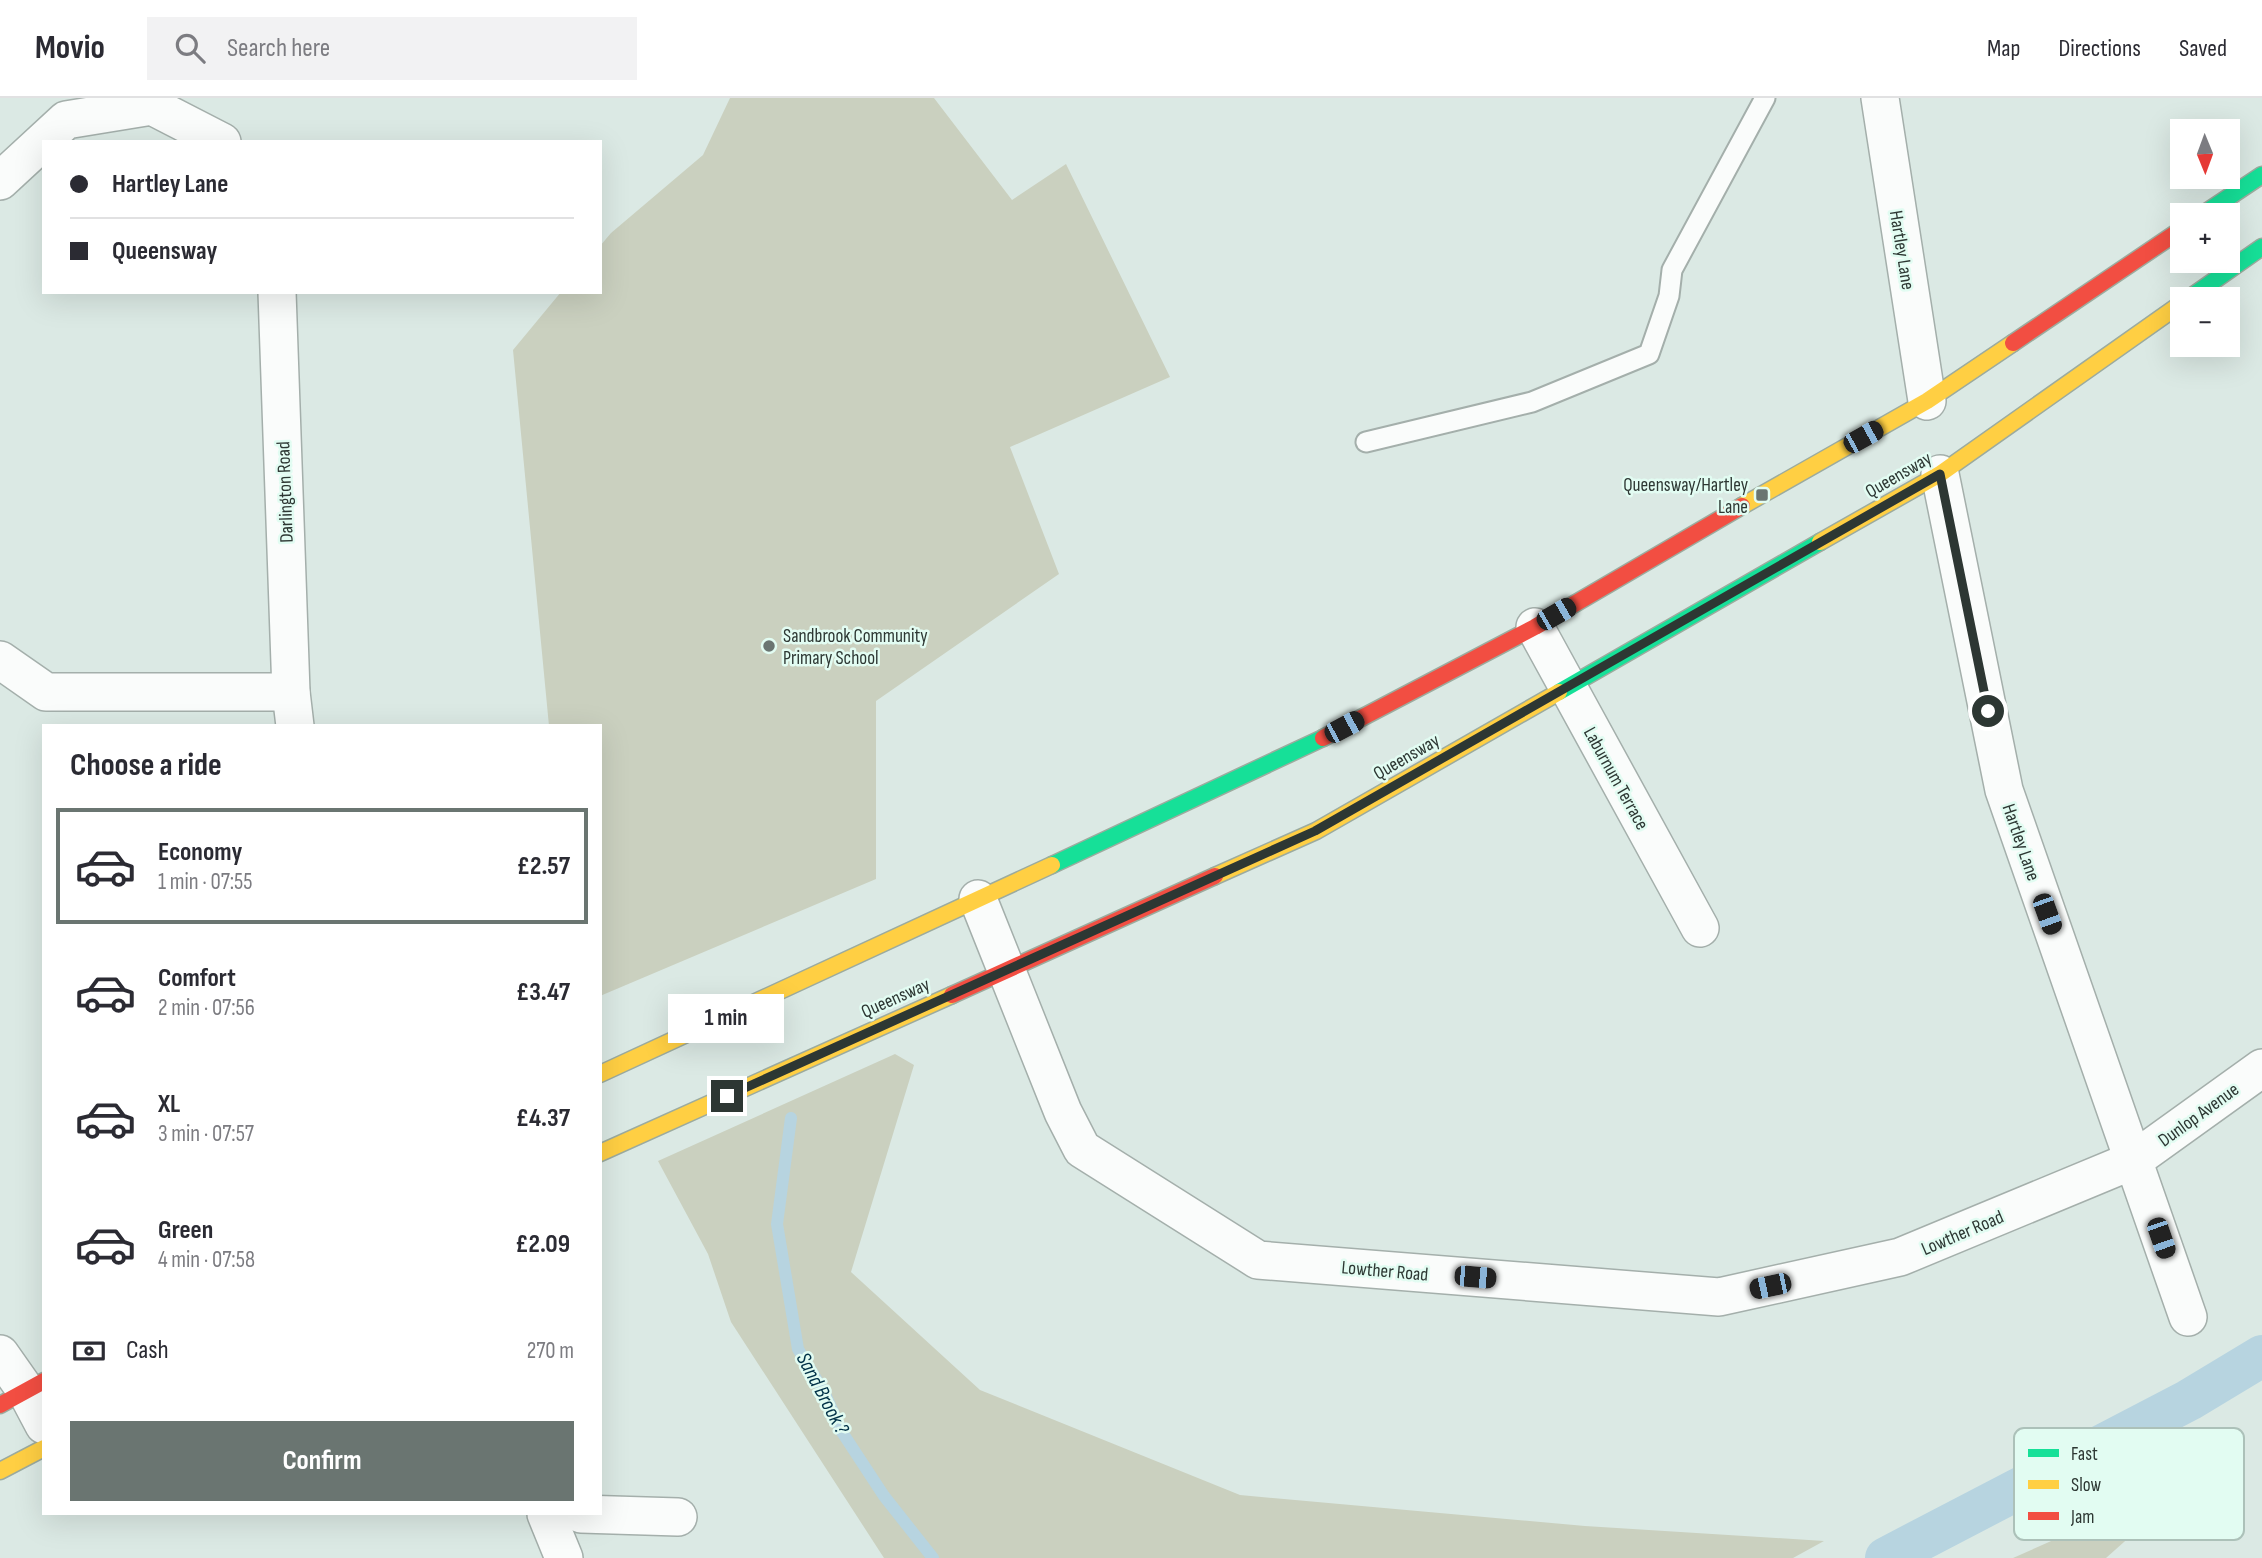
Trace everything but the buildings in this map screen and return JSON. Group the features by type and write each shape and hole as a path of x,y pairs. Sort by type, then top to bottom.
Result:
{"highway":[{"path":"2220,203 2262,175"},
{"path":"602,1073 1296,752 1535,627 1777,485 1927,401 2170,237"},
{"path":"2205,287 2262,247"},
{"name":"Queensway","path":"602,1152 1315,831 1940,474 2170,311"},
{"path":"0,1471 42,1449"}],"street":[{"name":"Hartley Lane","path":"1880,98 1927,401"},
{"path":"44,140 66,120 152,106 218,140"},
{"path":"0,181 42,142"},
{"name":"Darlington Road","path":"0,660 46,692 293,709 277,294"},
{"name":"Hartley Lane","path":"1940,474 2004,790 2188,1317"},
{"name":"Laburnum Terrace","path":"1535,627 1700,928"},
{"name":"Lowther Road","path":"978,899 1063,1112 1082,1149 1258,1260 1719,1297 1900,1258 2134,1160"},
{"name":"Dunlop Avenue","path":"2134,1160 2262,1069"},
{"path":"0,1354 42,1422"},
{"path":"545,1515 564,1558"},
{"path":"602,1515 678,1517"}],"lane":[{"path":"1366,442 1532,402 1649,354 1669,296 1672,270 1765,98"}],"green space":[{"path":"730,98 934,98 1012,200 1066,164 1170,377 1010,447 1059,574 876,701 876,879 602,995 602,724 549,724 513,350 559,294 602,294 602,244 703,155"},
{"path":"895,1054 914,1065 851,1272 980,1390 1240,1495 1585,1526 1824,1541 1793,1558 884,1558 731,1322 708,1254 658,1161"},
{"path":"2054,1540 2126,1540 2106,1558 2013,1558"}],"waterway":[{"name":"Sand Brook ?","path":"791,1118 777,1224 798,1349 824,1392 842,1432 884,1496 933,1558"},
{"path":"2135,1428 2189,1400 2262,1356"},
{"path":"1886,1558 2014,1491"}],"traffic: fast":[{"path":"2220,203 2262,175"},
{"path":"2205,287 2262,247"},
{"path":"1559,692 1820,542"},
{"path":"1052,865 1323,738"}],"traffic: slow":[{"path":"1820,542 1940,474 2170,311"},
{"path":"1742,506 1927,401 2013,343"},
{"path":"1215,876 1316,831 1559,692"},
{"path":"602,1073 1052,865"},
{"path":"602,1152 952,995"},
{"path":"0,1471 42,1449"}],"traffic: jam":[{"path":"2013,343 2170,237"},
{"path":"1323,738 1535,627 1742,506"},
{"path":"952,995 1215,876"},
{"path":"0,1405 42,1382"}],"place":[{"name":"Queensway/Hartley Lane","path":"1762,495"},
{"name":"Sandbrook Community Primary School","path":"769,646"}],"route":[{"path":"727,1096 1315,831 1940,474 1988,711"}]}
